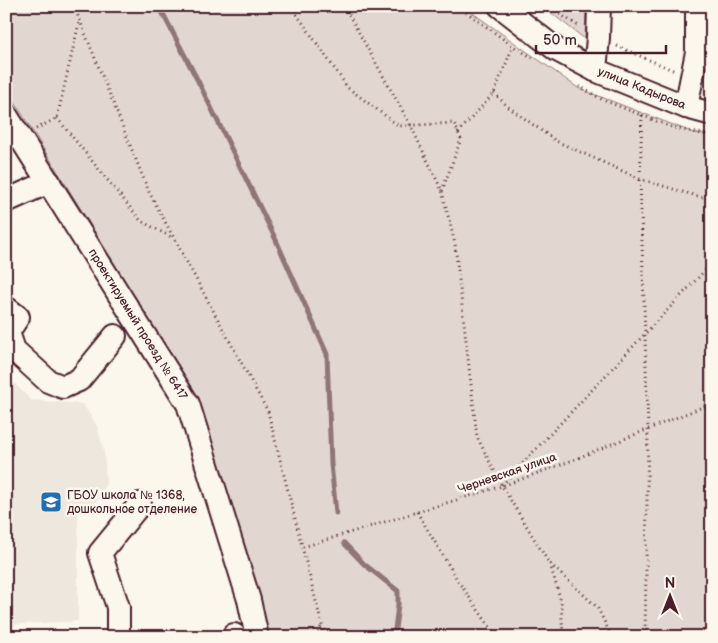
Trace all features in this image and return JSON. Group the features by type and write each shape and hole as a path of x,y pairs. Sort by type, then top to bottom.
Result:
{"street":[{"name":"улица Кадырова","path":"500,6 557,50 594,70 686,107 712,114"},
{"path":"594,70 599,6"},
{"path":"686,107 699,73 697,6"},
{"name":"проектируемый проезд № 6417","path":"6,115 188,404 249,600 257,637"},
{"path":"6,201 49,182"},
{"path":"6,308 18,317 8,332 14,350 48,381 62,387 79,380 115,336"},
{"path":"118,637 118,607 100,554 140,504"}],"path":[{"path":"74,6 149,192 268,412 325,637"},
{"path":"291,6 348,88 399,126 454,123 462,139 442,191"},
{"path":"344,6 411,126 442,191 455,244 478,437 502,486 549,563 560,601 563,637"},
{"path":"547,6 598,38 699,73"},
{"path":"80,21 57,118 140,220 174,239"},
{"path":"458,133 494,92 513,46"},
{"path":"494,92 507,106 556,141 640,179 700,197 712,198"},
{"path":"642,115 640,179 648,429 646,637"},
{"path":"502,486 712,263"},
{"name":"Черневская улица","path":"303,547 502,486 563,464 712,403"},
{"path":"417,512 458,582 497,637"},
{"path":"549,563 598,606 612,637"},
{"path":"316,637 322,625"}],"shaded area":[{"path":"6,6 463,6 578,88 694,133 712,135 712,637 265,637 249,562 198,399 6,88"},
{"path":"542,6 586,6 585,39"},
{"name":"ГБОУ школа № 1368, дошкольное отделение","path":"6,382 14,383 31,400 83,404 97,426 104,452 106,482 102,497 91,506 78,509 78,621 6,625"}],"waterway":[{"path":"159,6 276,240 327,354 331,464 336,513"},
{"path":"344,543 364,564 398,591 394,637"}],"place":[{"name":"ГБОУ школа № 1368, дошкольное отделение","path":"51,502"}]}
